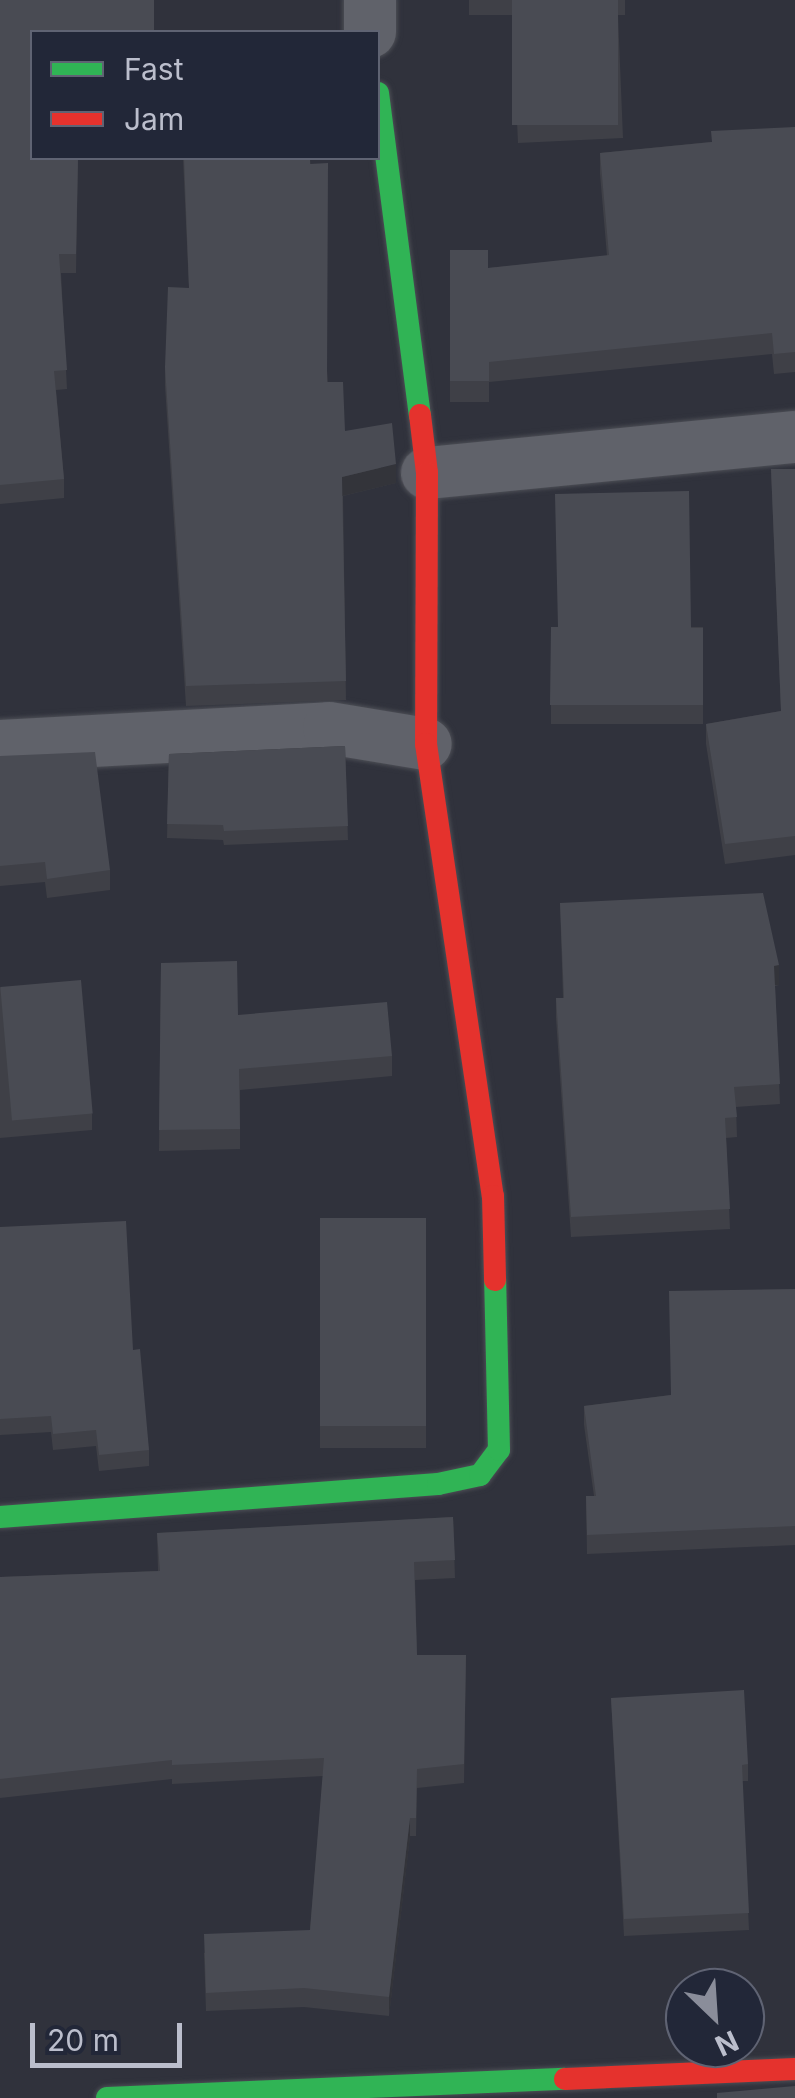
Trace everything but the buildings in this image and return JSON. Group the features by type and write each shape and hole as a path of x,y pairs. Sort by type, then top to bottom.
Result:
{"street":[{"path":"370,0 370,30"},
{"path":"0,1517 438,1484 480,1474 499,1450 493,1196 426,744 427,473 380,109"},
{"path":"427,473 795,437"},
{"path":"0,746 328,728 426,744"},
{"path":"107,2098 795,2069"}],"traffic: fast":[{"path":"380,108 420,415"},
{"path":"0,1517 438,1484 480,1475 499,1450 495,1280"},
{"path":"107,2098 565,2079"}],"traffic: jam":[{"path":"420,415 427,473 426,744 493,1196 495,1280"},
{"path":"565,2079 795,2069"}]}
